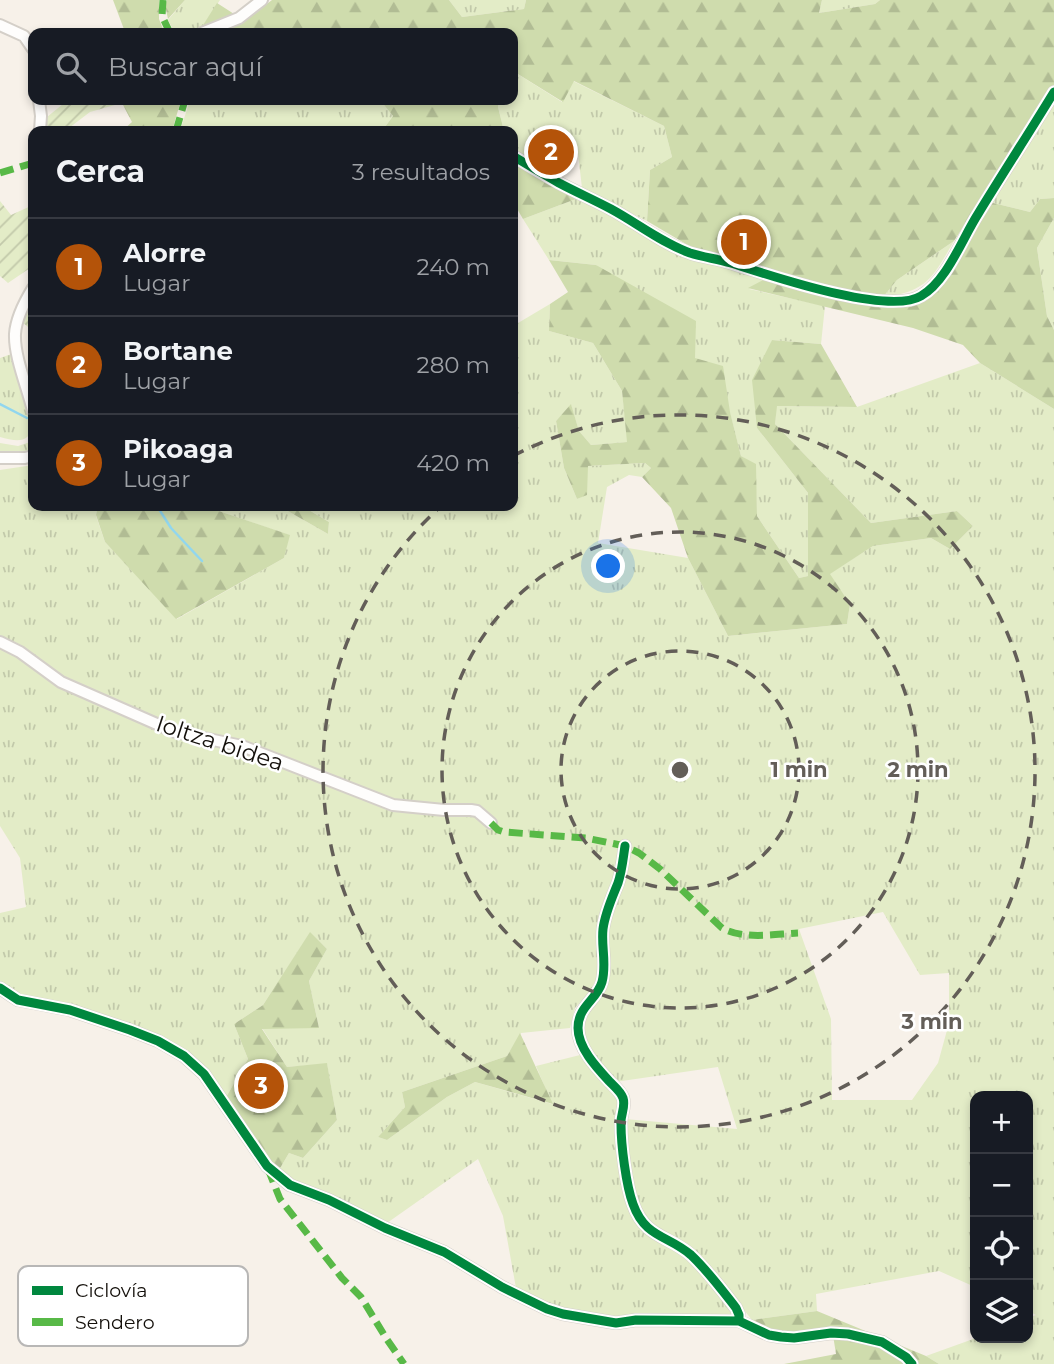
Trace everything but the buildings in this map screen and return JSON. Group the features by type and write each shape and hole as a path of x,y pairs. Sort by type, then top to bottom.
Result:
{"street":[{"path":"214,28 239,18 262,0"},
{"path":"0,25 28,37"},
{"path":"518,159 689,253 860,299 908,302 928,291 945,272 976,216 1054,93"},
{"path":"40,105 40,126"},
{"path":"28,298 15,334 28,393"},
{"path":"0,458 28,457"},
{"name":"Ioltza bidea","path":"0,642 20,652 61,682 175,732 242,746 393,804 477,811 491,823"},
{"path":"625,846 622,867 603,932 605,954 602,984 582,1010 579,1036 591,1060 624,1099 620,1122 629,1189 639,1217 656,1236 679,1247 705,1268 736,1308 739,1321"},
{"path":"0,988 27,1003 56,1006 130,1030 158,1041 184,1056 204,1074 267,1166 290,1185 330,1200 385,1228 444,1252 526,1300 562,1314 615,1323 636,1320 739,1321 757,1331 781,1337 831,1333 865,1337 882,1342 912,1364"}],"green space":[{"path":"113,0 159,0 159,19 163,28 124,28"},
{"path":"167,0 185,0 168,19 165,5"},
{"path":"185,0 220,0 201,28 172,28 168,20"},
{"path":"272,0 449,0 462,17 524,9 526,0 822,0 819,13 875,4 880,0 1054,0 1054,85 954,241 897,280 883,297 862,295 715,258 647,221 650,170 672,157 664,126 574,81 563,102 518,74 518,28 201,28 217,3 245,21"},
{"path":"449,0 526,0 524,9 462,17"},
{"path":"822,0 880,0 875,4 819,13"},
{"path":"518,74 562,102 573,81 664,126 672,157 650,170 647,221 582,188 577,145 546,133 534,162 518,154 518,126 503,126 498,107 518,105"},
{"path":"1054,97 1054,198 1040,199 1030,212 989,202"},
{"path":"62,105 115,105 90,112 72,126 46,126 47,117"},
{"path":"123,105 180,105 173,126 128,126 132,122"},
{"path":"188,105 384,105 393,116 386,126 182,126"},
{"path":"384,105 498,105 503,126 386,126 393,116"},
{"path":"518,164 576,199 523,219 518,210"},
{"path":"1054,198 1054,218 1037,248 1047,316 1054,330 1054,409 980,363 963,345 913,328 748,288 765,279 885,306 916,303 937,292 944,283 989,202 1030,212 1040,199"},
{"path":"576,199 612,213 691,257 765,279 749,289 825,306 821,344 772,340 757,428 808,493 808,576 799,578 757,516 755,465 741,456 730,413 695,358 596,265 549,260 523,219"},
{"path":"0,201 11,215 28,207 28,269 8,283 0,276"},
{"path":"1054,218 1054,330 1047,316 1037,248"},
{"path":"954,241 927,281 910,291 883,297 897,280"},
{"path":"549,260 596,265 696,321 695,358 723,366 730,412 741,456 756,464 757,516 799,578 808,576 808,493 757,428 752,380 772,340 821,344 857,407 777,406 775,424 871,523 957,511 973,526 950,549 931,538 873,546 830,574 850,604 847,624 728,636 688,558 671,508 642,477 651,468 645,463 588,466 587,495 577,499 564,468 556,421 571,404 579,431 591,445 627,442 622,391 593,343 549,331 550,304 568,292"},
{"path":"550,304 549,331 593,343 622,391 628,442 591,445 579,431 571,405 556,421 564,468 577,499 587,494 587,466 645,463 651,468 642,477 629,475 607,487 598,543 688,558 728,636 847,624 850,604 829,574 873,546 931,538 950,549 973,526 957,511 871,523 775,424 776,406 857,407 980,363 1054,409 1054,1364 939,1364 926,1356 970,1340 970,1343 1033,1343 1033,1316 1036,1315 1033,1314 1033,1091 970,1091 970,1285 939,1271 816,1294 817,1311 752,1320 700,1259 688,1248 659,1233 646,1220 630,1178 625,1119 737,1129 718,1067 615,1082 585,1040 583,1018 602,992 607,979 607,927 622,883 628,853 620,848 616,873 600,915 600,962 596,979 591,990 575,1008 570,1028 521,1033 507,1056 402,1092 405,1107 378,1137 387,1140 447,1097 475,1082 552,1104 536,1066 584,1054 616,1091 626,1188 632,1209 653,1236 680,1251 699,1267 731,1308 734,1313 732,1317 639,1316 614,1319 556,1307 516,1288 503,1216 478,1159 387,1223 293,1181 279,1170 289,1153 303,1158 337,1120 327,1064 287,1067 262,1028 319,1028 309,981 327,949 310,933 263,1005 234,1024 248,1059 225,1099 208,1073 187,1054 152,1034 74,1008 24,998 0,982 0,913 26,907 20,858 0,826 0,645 61,685 178,737 241,749 383,804 432,813 472,813 489,825 494,822 490,814 478,808 413,804 389,799 240,743 177,729 60,679 18,648 0,639 0,470 28,466 28,511 97,511 96,516 105,542 177,619 284,558 289,535 219,511 288,511 328,534 329,522 310,511 518,511 518,323","holes":["883,912 920,975 949,973 949,1023 938,1063 912,1100 832,1100 831,1019 799,929"]},
{"path":"28,307 28,327 22,322"},
{"path":"14,353 28,409 28,436 25,439 11,440 0,437 0,358"},
{"path":"0,443 18,446 28,443 28,452 0,455"},
{"path":"97,511 219,511 290,535 284,558 176,619 105,542"},
{"path":"288,511 310,511 329,522 328,534"},
{"path":"310,932 327,949 309,981 319,1028 262,1029 287,1067 327,1063 337,1120 303,1158 289,1153 279,1170 257,1147 225,1099 248,1059 234,1024 263,1005"},
{"path":"520,1033 553,1104 475,1082 447,1097 387,1140 378,1137 405,1107 402,1092 507,1056"},
{"path":"817,1311 926,1356 939,1364 784,1364 836,1354 832,1329 786,1334 765,1328 752,1320"}],"waterway":[{"path":"0,404 27,418"},
{"path":"160,511 171,528 202,561"}],"marked path":[{"path":"163,0 162,16 168,28"},
{"path":"177,126 184,105"},
{"path":"0,173 28,165"},
{"path":"491,823 504,832 586,838 625,846 660,869 722,928 749,935 798,933"},
{"path":"268,1169 280,1199 342,1278 361,1297 404,1364"}],"cycle path":[{"path":"518,159 690,253 828,292 856,298 905,301 921,296 939,280 1054,92"},
{"path":"625,846 619,878 604,923 602,982 581,1014 579,1035 589,1057 623,1098 621,1121 624,1165 630,1196 638,1215 651,1230 682,1248 697,1261 736,1308 739,1321"},
{"path":"0,988 18,1000 70,1010 130,1030 158,1041 184,1056 204,1074 267,1166 290,1185 444,1252 502,1287 547,1309 616,1323 636,1320 739,1321 769,1335 781,1337 848,1334 882,1342 912,1364"}],"place":[{"name":"Bortane","path":"551,152"},
{"name":"Alorre","path":"744,242"},
{"name":"Pikoaga","path":"261,1086"}]}
